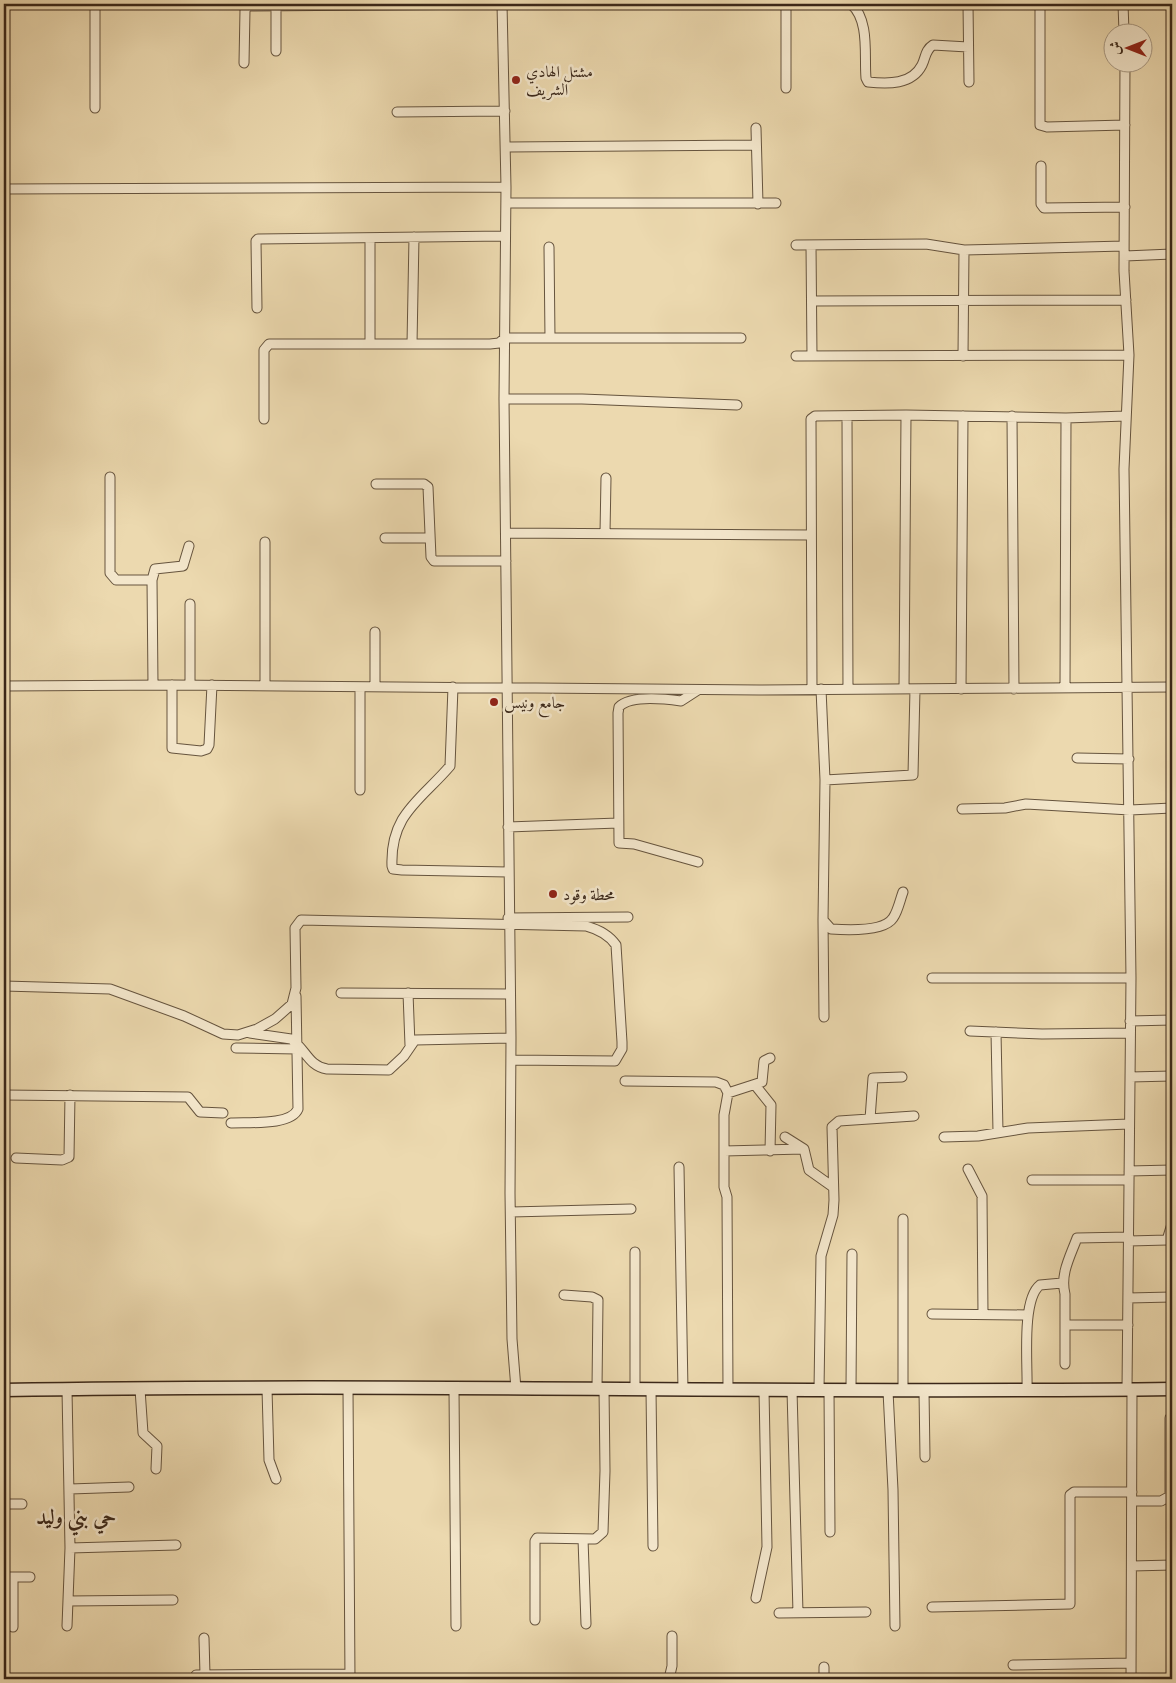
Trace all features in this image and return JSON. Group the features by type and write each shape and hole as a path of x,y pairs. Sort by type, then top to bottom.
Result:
{"main road":[{"path":"4,1390 600,1388 635,1390 924,1391 1172,1389"}],"street":[{"path":"95,4 95,108"},
{"path":"244,63 246,8 276,6 502,4 506,147 504,399 508,920 511,1038 512,1339 516,1389"},
{"path":"786,4 786,88"},
{"path":"851,4 858,11 862,22 866,78 868,82 892,83 909,79 922,66 927,50 934,45 968,47"},
{"path":"968,4 968,82"},
{"path":"1040,4 1040,125 1047,127 1125,125"},
{"path":"1124,4 1124,22"},
{"path":"276,6 276,51"},
{"path":"1124,72 1124,246 1129,355 1124,469 1130,759 1131,978 1128,1325 1132,1497 1131,1679"},
{"path":"397,112 505,112"},
{"path":"756,128 758,204"},
{"path":"506,147 756,145"},
{"path":"1041,166 1041,204 1044,208 1125,207"},
{"path":"4,189 506,187"},
{"path":"506,204 776,204"},
{"path":"257,308 256,241 258,239 505,236"},
{"path":"412,344 414,237"},
{"path":"370,238 370,344"},
{"path":"796,245 926,244 964,250 1124,246"},
{"path":"811,245 812,356"},
{"path":"550,247 550,338"},
{"path":"963,356 962,300 964,250"},
{"path":"1125,256 1172,254"},
{"path":"812,301 1126,300"},
{"path":"264,419 264,350 267,345 496,344 504,338 741,338"},
{"path":"796,356 1129,355"},
{"path":"504,399 582,399 737,405"},
{"path":"824,1016 825,780 817,689 810,535 811,419 815,416 847,418 906,415 1066,418 1126,416"},
{"path":"904,690 906,415"},
{"path":"961,689 963,416"},
{"path":"1012,416 1014,689"},
{"path":"847,418 848,689"},
{"path":"1065,688 1066,418"},
{"path":"110,477 110,573 116,580 152,580"},
{"path":"605,533 606,478"},
{"path":"376,484 426,485 429,490 430,557 434,561 506,561"},
{"path":"506,533 810,535"},
{"path":"385,538 430,538"},
{"path":"265,542 266,686"},
{"path":"153,685 152,580 156,569 183,566 186,562 189,546"},
{"path":"190,604 190,685"},
{"path":"374,632 375,687"},
{"path":"172,685 172,748 200,752 207,749 209,745 212,685"},
{"path":"4,686 212,685 698,690 1172,687"},
{"path":"360,687 360,790"},
{"path":"453,687 450,766 408,810 393,844 392,866 393,869 402,870 508,872"},
{"path":"825,780 905,778 914,775 915,689"},
{"path":"698,690 681,701 631,700 623,702 619,707 620,800 618,823 619,842 698,862"},
{"path":"1078,758 1130,759"},
{"path":"962,809 1005,808 1026,804 1130,810 1172,808"},
{"path":"508,827 618,823"},
{"path":"823,920 831,929 845,930 887,925 894,918 903,892"},
{"path":"231,1123 288,1119 296,1114 295,928 301,920 628,918"},
{"path":"508,920 586,926 600,931 614,941 616,945 622,1042 622,1049 615,1061 511,1060"},
{"path":"932,978 1131,978"},
{"path":"4,986 110,989 184,1016 224,1034 246,1033 285,1037 297,1046 310,1062 318,1068 327,1069 389,1070 404,1056 410,1044 415,1040 511,1038"},
{"path":"246,1033 286,1010 292,1004 296,988"},
{"path":"341,993 510,994"},
{"path":"408,993 410,1044"},
{"path":"1130,1020 1172,1020"},
{"path":"970,1031 1130,1033"},
{"path":"996,1032 998,1132"},
{"path":"236,1048 297,1046"},
{"path":"728,1093 762,1082 764,1061 770,1058"},
{"path":"1130,1077 1172,1076"},
{"path":"870,1119 873,1078 902,1077"},
{"path":"625,1081 716,1082 724,1085 728,1093 724,1115 728,1390"},
{"path":"755,1085 771,1105 770,1150"},
{"path":"4,1095 188,1097 200,1112 222,1112"},
{"path":"16,1158 62,1160 69,1157 70,1095"},
{"path":"830,1532 821,1256 833,1215 832,1127 839,1121 914,1116"},
{"path":"944,1137 965,1137 1028,1128 1129,1124"},
{"path":"785,1137 804,1149 809,1170 833,1187"},
{"path":"724,1151 804,1149"},
{"path":"678,1167 683,1390"},
{"path":"968,1169 982,1196 983,1314"},
{"path":"1032,1180 1130,1176 1172,1170"},
{"path":"511,1212 631,1209"},
{"path":"903,1219 903,1390"},
{"path":"1065,1364 1065,1294 1062,1283 1064,1270 1077,1238 1167,1240 1172,1224"},
{"path":"635,1252 635,1390"},
{"path":"851,1390 852,1254"},
{"path":"1027,1390 1028,1314 1031,1299 1036,1288 1046,1283 1062,1283"},
{"path":"535,1620 535,1541 538,1538 595,1539 600,1537 604,1523 598,1300 592,1296 564,1295"},
{"path":"1128,1298 1172,1297"},
{"path":"932,1314 1028,1314"},
{"path":"1065,1325 1128,1325"},
{"path":"140,1389 143,1433 156,1446 156,1469"},
{"path":"266,1389 268,1460 276,1479"},
{"path":"204,1638 200,1675 350,1676 348,1389"},
{"path":"454,1389 456,1626"},
{"path":"67,1390 70,1489 67,1626"},
{"path":"651,1390 654,1546"},
{"path":"756,1598 767,1547 764,1390"},
{"path":"792,1390 798,1612"},
{"path":"888,1390 893,1490 895,1626"},
{"path":"924,1391 925,1458"},
{"path":"932,1607 1070,1604 1070,1495 1074,1492 1161,1501 1170,1496 1170,1418"},
{"path":"70,1489 128,1487"},
{"path":"4,1504 22,1504"},
{"path":"583,1539 586,1624"},
{"path":"70,1548 176,1545"},
{"path":"1132,1566 1172,1565"},
{"path":"13,1627 8,1577 30,1577"},
{"path":"68,1601 173,1600"},
{"path":"779,1613 866,1612"},
{"path":"669,1679 672,1666 672,1636"},
{"path":"1013,1665 1131,1663"},
{"path":"824,1666 824,1679"}],"place":[{"name":"مشتل الهادي الشريف","path":"516,80"},
{"name":"جامع ونيس","path":"494,702"},
{"name":"محطة وقود","path":"553,894"}],"district":[{"name":"حي بني وليد","path":"76,1517"}]}
